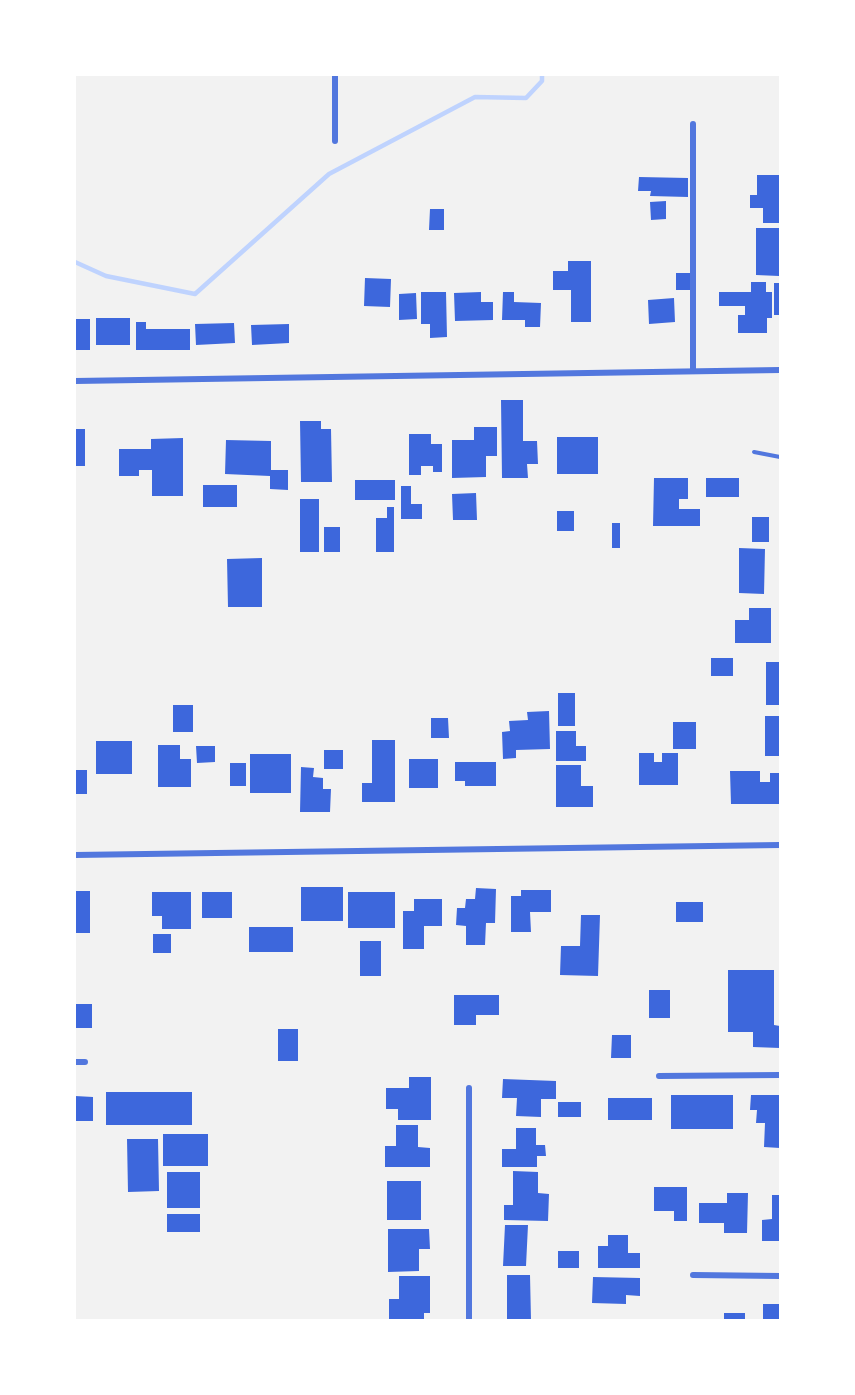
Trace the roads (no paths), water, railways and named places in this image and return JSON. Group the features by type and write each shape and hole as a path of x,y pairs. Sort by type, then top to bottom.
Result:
{"street":[{"path":"335,75 335,141"},
{"path":"693,124 693,371"},
{"path":"75,381 780,370"},
{"path":"75,855 780,845"},
{"path":"75,1062 85,1062"},
{"path":"659,1076 780,1075"},
{"path":"469,1088 469,1320"},
{"path":"693,1275 780,1276"}],"lane":[{"path":"754,452 780,457"}],"waterway":[{"path":"75,262 106,276 195,294 329,174 475,97 526,98 542,81 542,75"}]}
